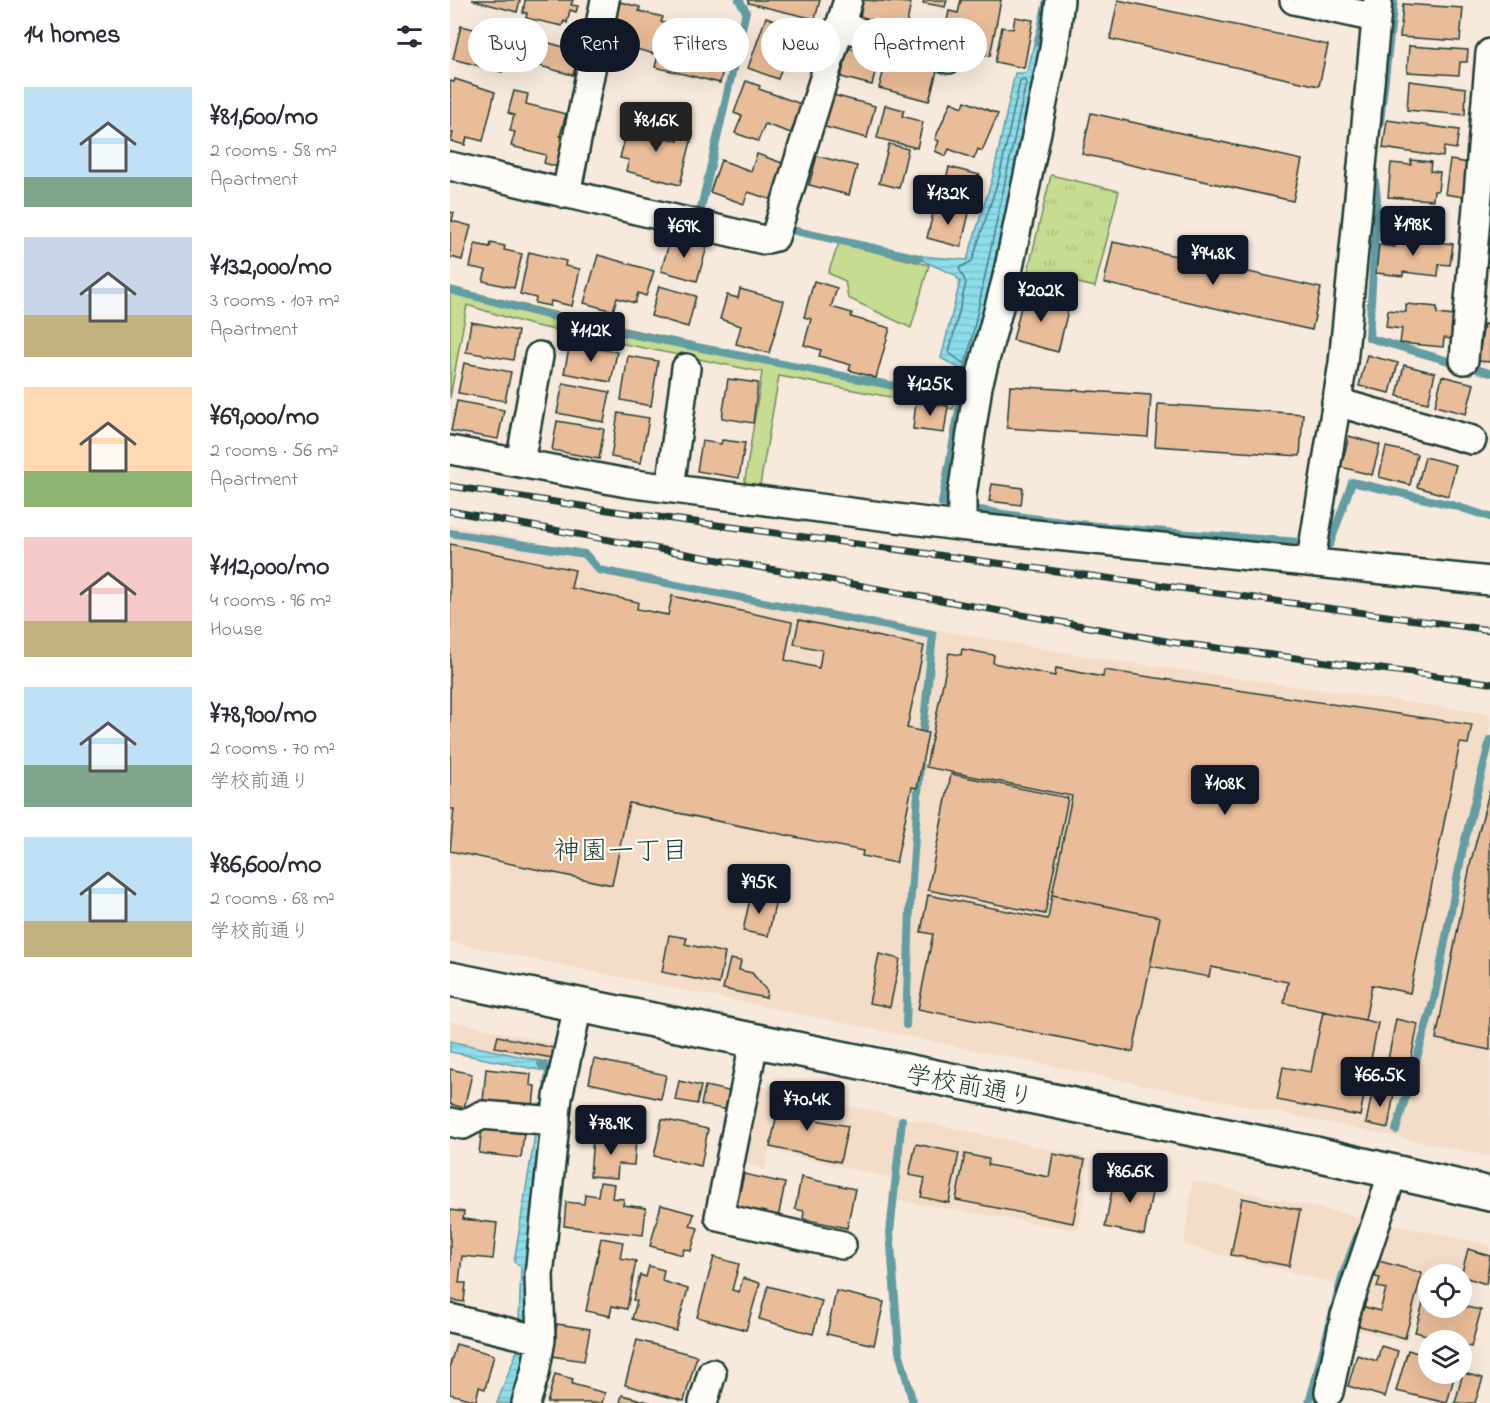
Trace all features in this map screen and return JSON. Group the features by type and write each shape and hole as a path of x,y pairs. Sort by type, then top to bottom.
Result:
{"main road":[{"name":"学校前通り","path":"450,979 1393,1172 1490,1194"}],"street":[{"path":"568,184 605,0"},
{"path":"848,0 840,26 852,30"},
{"path":"961,512 978,386 1007,277 1054,49 1060,0"},
{"path":"1294,0 1377,9 1348,307 1313,548"},
{"path":"1464,360 1483,211 1490,53"},
{"path":"450,166 568,184 764,240 779,229 826,72"},
{"path":"520,463 539,356"},
{"path":"670,488 686,368"},
{"path":"1336,402 1472,440"},
{"path":"450,450 670,488 961,512 1313,548 1490,580"},
{"path":"526,1403 535,1373 541,1340 539,1275 545,1120 558,1097 578,1006"},
{"path":"754,1042 719,1217 842,1245"},
{"path":"450,1122 463,1125 483,1115 545,1120"},
{"path":"1329,1392 1345,1316 1393,1172"},
{"path":"450,1318 541,1340"},
{"path":"703,1403 712,1373"}],"shaded area":[{"path":"450,525 588,552 600,569 1089,657 1490,714 1490,1156 450,942"},
{"path":"450,1021 560,1045 556,1063 450,1041"},
{"path":"758,1086 1089,1158 1079,1230 888,1199 891,1178 769,1150 765,1169 741,1162"},
{"path":"1193,1181 1369,1219 1344,1283 1334,1283 1184,1245"},
{"path":"1386,1223 1490,1245 1490,1286 1472,1281 1472,1264 1418,1264 1418,1304 1406,1343 1350,1328"}],"green space":[{"path":"1051,175 1119,191 1095,287 1028,271"},
{"path":"839,243 929,265 911,328 848,298 845,281 828,273"},
{"path":"450,287 703,345 957,395 953,409 779,376 760,485 744,486 762,372 531,325 467,305 450,398"}],"water":[{"path":"1044,34 970,374 941,358 960,282 955,275 910,255 967,260 993,176 1015,73 1025,73 1028,70 1036,35"},
{"path":"450,1041 550,1063 551,1068 544,1071 450,1052"},
{"path":"542,1130 530,1348 517,1403 497,1403 518,1348 521,1267 514,1262 535,1134"}],"building":[{"path":"472,0 520,0 517,12"},
{"path":"525,0 573,0 571,5 578,6 576,12 570,10 568,18 560,18 560,26 548,23 548,18 526,18 527,13 523,13"},
{"path":"748,0 820,0 815,18 748,3"},
{"path":"863,0 911,3 908,18 860,18"},
{"path":"924,0 947,0 945,7 923,3"},
{"path":"961,0 1001,0 990,56 987,55 987,18 948,18 949,11 958,13"},
{"path":"1118,0 1328,45 1319,86 1110,39"},
{"path":"620,2 640,7 639,11 663,17 652,18 652,53 640,50 640,18 616,18"},
{"path":"1403,4 1463,8 1460,41 1400,37"},
{"path":"1015,17 1033,20 1024,68 995,62 1002,27 1013,29"},
{"path":"461,26 468,28 468,63 453,59"},
{"path":"761,31 761,72 780,72 778,79 749,68"},
{"path":"548,43 560,46 560,71 548,68"},
{"path":"1409,46 1468,50 1467,62 1460,62 1459,75 1407,72"},
{"path":"848,48 852,49 852,72 875,72 872,85 841,77"},
{"path":"675,72 722,72 720,83"},
{"path":"883,72 937,72 929,101 879,88"},
{"path":"455,79 495,92 483,141 467,137 465,145 451,141 453,133 450,133 450,81 454,82"},
{"path":"746,81 760,86 759,89 801,104 791,133 765,124 758,141 735,133 742,116 734,113"},
{"path":"1409,81 1466,88 1465,115 1407,110"},
{"path":"514,91 528,94 526,104 566,114 560,136 568,138 561,168 544,163 546,155 511,146 515,132 510,131 514,115 508,113"},
{"path":"833,95 875,106 867,138 825,127"},
{"path":"965,101 998,114 982,151 978,149 974,159 949,149 946,156 935,151 939,141 935,139 951,102 963,107"},
{"path":"885,105 904,110 902,116 923,122 917,148 877,138"},
{"path":"1091,113 1302,160 1293,201 1082,154"},
{"path":"1387,120 1459,130 1456,149 1444,147 1443,157 1383,148"},
{"path":"629,122 660,130 659,136 678,141 681,129 693,133 680,185 626,171 629,160 620,158"},
{"path":"889,144 908,149 899,188 879,183"},
{"path":"757,154 785,164 772,200 748,192 744,204 710,192 721,160 751,171"},
{"path":"817,156 857,166 849,195 809,185"},
{"path":"1411,160 1431,162 1430,171 1440,172 1438,191 1434,191 1433,200 1388,197 1391,163 1411,165"},
{"path":"1450,160 1469,163 1464,197 1445,194"},
{"path":"949,167 980,175 973,200 943,192"},
{"path":"935,205 969,213 961,247 927,238"},
{"path":"450,212 454,213 452,221 471,226 462,260 451,257 450,259"},
{"path":"671,237 707,247 697,281 661,271"},
{"path":"1397,237 1453,244 1450,265 1439,264 1438,276 1403,272 1403,276 1376,273 1379,245 1395,247"},
{"path":"1489,240 1490,267 1486,267"},
{"path":"1113,242 1321,288 1312,330 1104,283"},
{"path":"491,243 505,246 504,250 522,254 514,288 483,281 486,270 470,267 475,244 490,247"},
{"path":"529,252 566,261 565,266 580,269 572,306 551,301 550,306 535,303 536,298 520,294"},
{"path":"598,255 654,271 646,296 638,293 635,303 617,298 613,311 584,303"},
{"path":"814,281 837,288 831,307 852,313 851,317 890,328 876,378 849,370 851,365 819,356 821,350 804,345 811,319 804,317"},
{"path":"659,286 696,296 688,327 651,316"},
{"path":"740,289 784,301 769,353 736,344 741,326 720,319 727,295 738,298"},
{"path":"1024,294 1069,306 1058,352 1013,340"},
{"path":"1406,304 1437,307 1437,314 1454,316 1452,339 1444,338 1443,347 1400,343 1402,329 1386,327 1388,310 1406,312"},
{"path":"471,322 518,331 513,360 466,352"},
{"path":"1484,324 1490,325 1490,362 1478,361"},
{"path":"570,344 617,352 611,382 564,373"},
{"path":"1367,355 1398,363 1390,393 1359,386"},
{"path":"628,356 658,361 651,406 621,400"},
{"path":"464,363 511,372 505,401 458,393"},
{"path":"1404,365 1435,373 1428,403 1397,396"},
{"path":"1442,376 1474,384 1466,414 1435,406"},
{"path":"728,379 758,383 753,423 722,418"},
{"path":"563,383 610,392 604,422 557,413"},
{"path":"1010,386 1151,395 1148,437 1007,428"},
{"path":"457,401 504,410 498,439 451,431"},
{"path":"916,402 948,406 944,433 913,429"},
{"path":"1158,404 1303,414 1300,456 1155,446"},
{"path":"618,413 649,418 641,463 611,457"},
{"path":"557,421 604,429 599,459 552,450"},
{"path":"1349,436 1380,445 1372,475 1341,467"},
{"path":"722,440 745,443 739,478 697,471 702,441 721,444"},
{"path":"1386,447 1417,454 1410,485 1379,477"},
{"path":"1425,457 1456,465 1448,496 1417,487"},
{"path":"992,484 1023,488 1021,505 989,501"},
{"path":"450,544 575,570 571,588 638,602 637,609 668,615 672,596 792,622 785,660 819,668 822,650 794,644 799,620 924,646 907,728 928,733 917,788 912,787 896,863 862,856 863,851 629,803 612,885 450,851 454,809 450,809"},
{"path":"962,649 994,655 993,663 1055,676 1056,668 1103,677 1104,670 1472,725 1468,744 1460,743 1410,993 1372,985 1365,1020 1284,1003 1288,982 1211,967 1209,977 1150,966 1160,917 1052,895 1072,796 926,767 949,653 961,655"},
{"path":"951,774 1068,798 1045,914 928,890"},
{"path":"1490,789 1490,1050 1436,1039 1471,861"},
{"path":"751,894 776,900 768,936 743,931"},
{"path":"928,895 1048,919 1052,895 1160,917 1133,1052 918,1009 933,934 921,932"},
{"path":"669,935 687,938 685,944 725,953 719,984 662,972"},
{"path":"879,954 900,959 890,1007 869,1003"},
{"path":"730,959 741,961 739,970 752,973 767,991 766,998 723,989"},
{"path":"1323,1011 1378,1023 1360,1116 1277,1100 1283,1067 1311,1072"},
{"path":"1396,1019 1418,1024 1406,1085 1384,1080"},
{"path":"498,1036 554,1048 552,1058 495,1047"},
{"path":"594,1059 666,1075 661,1099 589,1083"},
{"path":"450,1069 472,1074 464,1108 450,1104"},
{"path":"486,1069 531,1074 530,1085 535,1086 533,1107 483,1101"},
{"path":"679,1081 701,1086 697,1104 675,1100"},
{"path":"705,1086 733,1092 729,1110 701,1105"},
{"path":"1373,1089 1394,1093 1388,1128 1366,1123"},
{"path":"781,1096 815,1103 811,1119 848,1126 840,1162 770,1147"},
{"path":"662,1119 708,1129 701,1166 654,1156"},
{"path":"482,1128 524,1133 521,1158 479,1153"},
{"path":"593,1137 636,1140 634,1165 618,1164 617,1178 590,1176"},
{"path":"916,1144 959,1153 949,1203 921,1197 925,1178 909,1175"},
{"path":"965,1154 989,1159 988,1165 1049,1177 1053,1154 1085,1160 1073,1223 956,1200"},
{"path":"744,1174 785,1183 778,1218 736,1209"},
{"path":"1115,1174 1154,1182 1144,1235 1105,1227"},
{"path":"801,1177 855,1189 847,1228 803,1219 804,1211 795,1209"},
{"path":"600,1182 614,1184 612,1198 624,1199 623,1205 646,1208 643,1235 564,1226 566,1202 584,1204 585,1194 598,1196"},
{"path":"1242,1198 1300,1210 1289,1266 1231,1255"},
{"path":"661,1205 694,1214 690,1226 698,1228 691,1251 684,1249 682,1255 650,1246"},
{"path":"450,1210 464,1212 463,1219 497,1223 493,1259 462,1256 459,1283 466,1283 464,1302 450,1300"},
{"path":"601,1238 623,1242 620,1258 636,1261 627,1309 612,1306 610,1316 586,1311"},
{"path":"1468,1249 1490,1256 1486,1284 1472,1280 1472,1264 1464,1264"},
{"path":"714,1257 739,1264 732,1290 739,1292 743,1278 760,1283 746,1330 697,1317"},
{"path":"1379,1261 1418,1272 1418,1288 1405,1338 1356,1325 1361,1306 1380,1311 1386,1289 1377,1287 1380,1278 1375,1277"},
{"path":"649,1266 664,1270 662,1281 688,1289 676,1331 632,1319 637,1301 633,1300 640,1275 646,1277"},
{"path":"768,1286 822,1301 813,1334 759,1319"},
{"path":"836,1291 884,1302 874,1345 827,1334"},
{"path":"1472,1308 1481,1310 1472,1343 1472,1330 1418,1330 1418,1333 1415,1332 1419,1318 1472,1318"},
{"path":"557,1324 590,1329 584,1361 552,1356"},
{"path":"637,1340 697,1356 684,1401 625,1385"},
{"path":"456,1344 494,1355 485,1389 479,1387 476,1401 450,1394 450,1365"},
{"path":"1381,1346 1398,1351 1385,1397 1348,1386 1357,1355 1377,1361"},
{"path":"1408,1350 1418,1353 1418,1384 1452,1384 1447,1403 1396,1391"},
{"path":"555,1374 573,1379 572,1384 605,1393 602,1403 547,1403"},
{"path":"1472,1375 1483,1378 1475,1403 1455,1403 1460,1384 1472,1384"},
{"path":"622,1395 653,1403 620,1403"}],"waterway":[{"path":"700,213 746,11 739,0"},
{"path":"1038,43 1047,0"},
{"path":"1380,122 1394,0"},
{"path":"1374,174 1377,198 1369,338 1490,373"},
{"path":"782,228 919,258"},
{"path":"450,290 585,325 960,399"},
{"path":"968,361 942,503 1087,525 1330,544 1352,482 1452,505 1490,517"},
{"path":"450,533 585,554 599,570 933,635 922,740"},
{"path":"1396,1130 1434,999 1463,848 1490,740"},
{"path":"906,1025 910,909 920,765"},
{"path":"541,1064 549,1070 547,1089"},
{"path":"902,1120 890,1232 899,1351 913,1403"},
{"path":"1309,1403 1343,1274 1360,1229"}],"railway":[{"path":"450,486 621,512 1490,630"},
{"path":"450,511 1171,642 1490,683"}],"district":[{"name":"神園一丁目","path":"621,850"}]}
